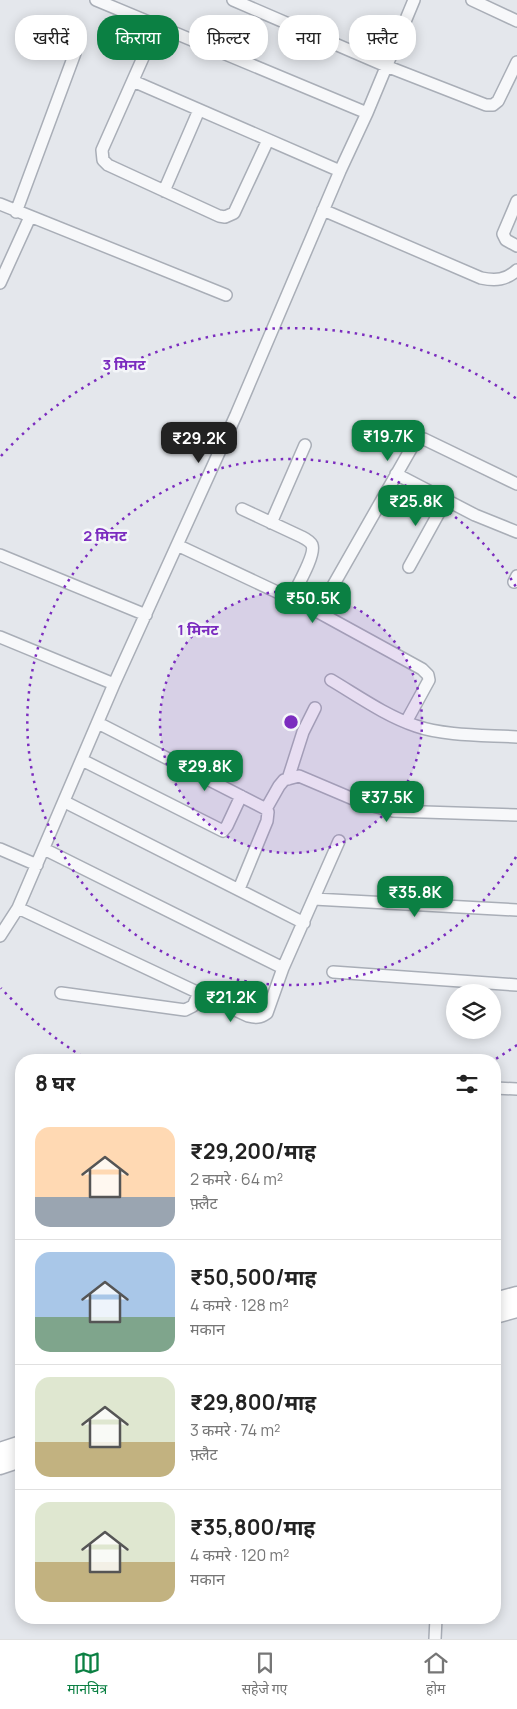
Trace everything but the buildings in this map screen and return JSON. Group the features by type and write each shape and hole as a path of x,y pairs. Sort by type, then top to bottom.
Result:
{"main road":[{"path":"501,1299 517,1295"},
{"path":"501,1313 517,1309"},
{"path":"0,1451 15,1446"},
{"path":"0,1466 15,1461"}],"street":[{"path":"96,0 131,15"},
{"path":"233,0 386,66 486,106 493,105 498,101 517,62"},
{"path":"0,936 18,908 65,802 114,684 240,406 340,171 368,113 414,0"},
{"path":"472,0 517,21"},
{"path":"179,35 368,113"},
{"path":"16,212 72,60"},
{"path":"142,60 102,150 102,160 108,165 220,216 230,216 234,213 268,140"},
{"path":"133,80 340,171"},
{"path":"164,190 199,110"},
{"path":"517,202 503,234 506,240 517,246"},
{"path":"0,204 226,295"},
{"path":"323,210 481,278 502,279 517,270"},
{"path":"0,282 30,217"},
{"path":"318,612 413,443 420,438 517,484"},
{"path":"271,523 305,445"},
{"path":"396,474 475,515 517,532"},
{"path":"409,567 446,500"},
{"path":"242,509 310,542 313,548 311,556 291,599"},
{"path":"177,545 318,612 422,669 428,675 429,680 406,722"},
{"path":"0,555 146,614"},
{"path":"0,637 114,684"},
{"path":"331,680 406,722 431,730 517,737"},
{"path":"288,779 304,732 315,708"},
{"path":"98,722 266,809 268,812 267,821 239,889"},
{"path":"82,760 223,831 241,796"},
{"path":"266,809 279,786 288,779 299,776 365,804 393,811 517,815"},
{"path":"65,802 304,923"},
{"path":"18,908 248,1016 262,1017 267,1012 283,968 339,841"},
{"path":"0,849 37,865"},
{"path":"44,849 283,968"},
{"path":"314,899 358,903 517,910"},
{"path":"333,972 517,985"},
{"path":"60,993 185,1010 193,1006 199,993"},
{"path":"501,1088 517,1089"},
{"path":"435,1639 436,1624"}]}
